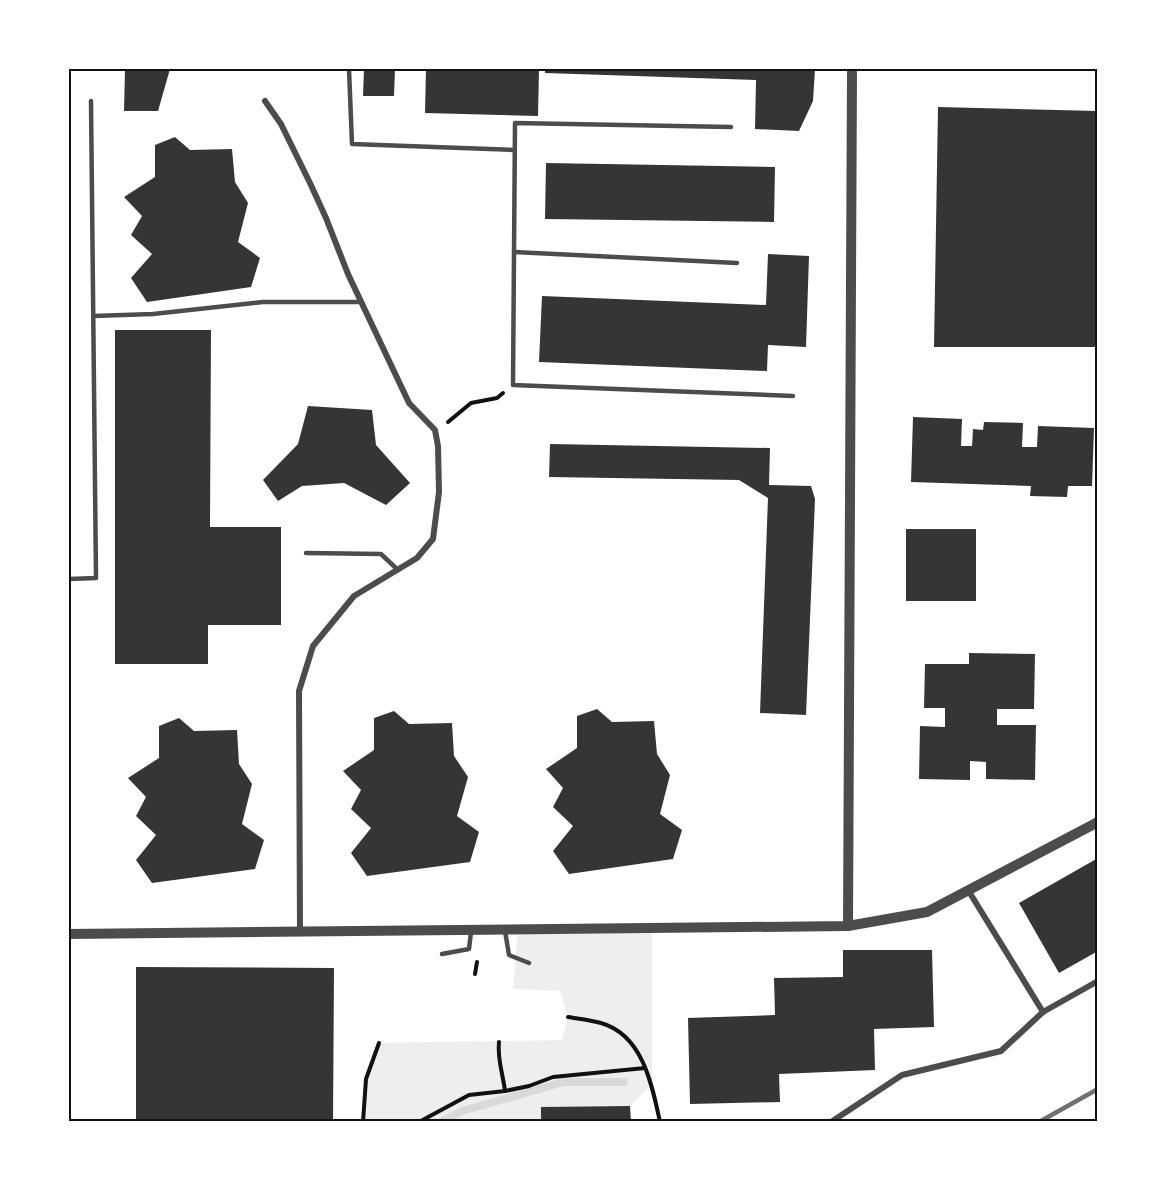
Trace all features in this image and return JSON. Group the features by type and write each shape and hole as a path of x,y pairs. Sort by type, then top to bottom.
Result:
{"street":[{"path":"848,926 852,69"},
{"path":"265,101 281,124 310,183 361,302 409,403 435,430 438,446 439,492 433,539 417,558 354,596 313,646 299,691 300,932"},
{"path":"69,934 848,926 927,912 1098,822"},
{"path":"968,890 1043,1012"},
{"path":"831,1122 902,1075 1001,1051 1043,1012 1098,981"}],"lane":[{"path":"349,69 352,144 514,150"},
{"path":"69,579 96,578 91,101"},
{"path":"731,127 515,123 513,385 793,396"},
{"path":"514,252 737,263"},
{"path":"93,316 153,314 262,302 361,302"},
{"path":"306,553 381,554 398,570"},
{"path":"504,928 509,955 529,963"},
{"path":"442,954 469,949 472,929"}],"path":[{"path":"435,430 450,421 471,403 497,398 513,385"},
{"path":"568,1017 603,1023 632,1041 652,1084 660,1120 666,1122"},
{"path":"499,1042 498,1056 505,1091"},
{"path":"363,1122 366,1079 379,1043"},
{"path":"419,1122 469,1095 529,1086 553,1077 645,1068"}],"shaded area":[{"path":"652,928 652,1084 630,1106 542,1107 541,1122 363,1122 366,1079 379,1043 562,1040 568,1017 560,991 513,989 518,930"}],"building":[{"path":"125,69 170,69 158,111 124,111"},
{"path":"364,69 395,69 394,96 363,96"},
{"path":"426,69 539,69 538,116 425,113"},
{"path":"545,69 815,69 813,101 799,131 755,129 756,80 545,73"},
{"path":"938,107 1098,111 1098,347 934,347"},
{"path":"175,137 190,150 232,149 235,182 248,203 238,242 260,258 251,287 147,302 131,278 152,254 131,235 142,216 124,197 155,177 155,145"},
{"path":"546,163 775,167 774,222 545,219"},
{"path":"768,254 809,256 806,347 768,345 767,371 539,362 542,296 766,305"},
{"path":"115,330 211,330 210,527 281,527 281,625 208,625 208,664 115,664"},
{"path":"308,406 372,410 376,445 410,483 386,505 344,483 302,486 278,501 263,480 298,444"},
{"path":"913,417 962,419 961,446 972,446 973,429 983,430 984,422 1023,423 1022,447 1037,447 1038,426 1094,428 1092,486 1068,486 1067,497 1030,496 1031,486 911,482"},
{"path":"550,444 770,448 769,485 811,486 815,499 806,715 760,713 768,498 739,480 549,477"},
{"path":"906,529 976,529 976,601 906,601"},
{"path":"969,653 1035,654 1034,709 997,709 997,725 1036,725 1035,780 986,779 986,762 970,761 970,780 919,779 920,726 945,727 945,708 924,708 925,664 969,664"},
{"path":"597,709 612,722 654,721 657,754 670,775 660,814 682,830 673,859 569,874 553,851 573,826 553,807 563,788 546,769 577,748 577,716"},
{"path":"394,711 409,724 452,723 454,756 468,777 457,816 479,832 470,862 367,876 351,853 371,828 351,809 361,790 343,771 374,750 374,718"},
{"path":"179,718 194,731 237,730 239,764 252,784 242,824 264,840 255,869 152,883 136,860 156,835 136,816 146,797 128,778 159,758 159,726"},
{"path":"1098,858 1098,951 1059,973 1019,903"},
{"path":"843,950 932,950 934,1027 874,1029 875,1070 779,1074 780,1102 690,1104 688,1018 775,1015 774,978 843,977"},
{"path":"136,967 334,968 333,1122 136,1122"},
{"path":"630,1106 631,1122 541,1122 541,1107"}],"waterway":[{"path":"441,1122 462,1111 564,1082 624,1082"}],"railway":[{"path":"1039,1122 1098,1089"}]}
